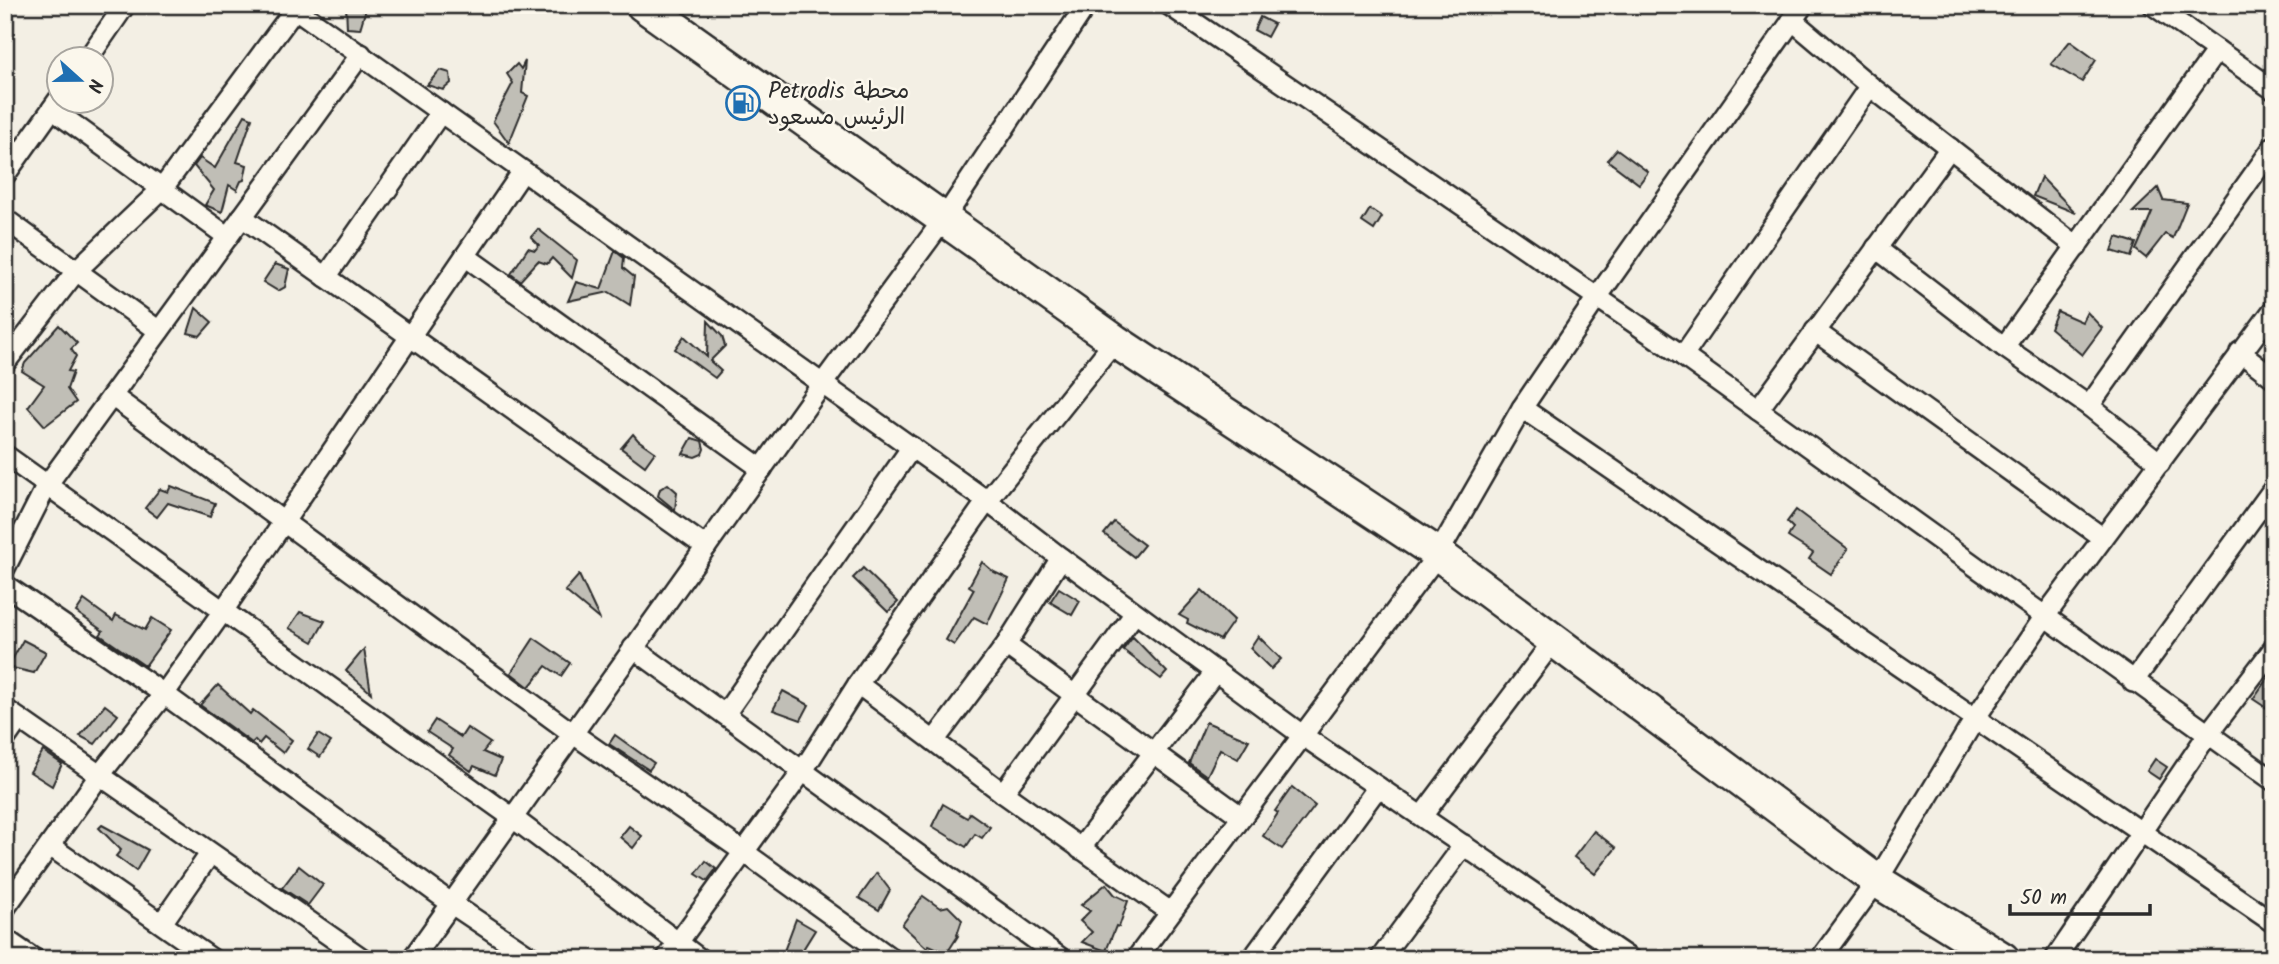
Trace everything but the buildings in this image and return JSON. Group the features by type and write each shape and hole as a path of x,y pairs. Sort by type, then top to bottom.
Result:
{"main road":[{"path":"643,5 1115,341 1438,554 1877,881 2003,959"}],"street":[{"path":"97,46 125,5"},
{"path":"412,959 823,383 944,219 1086,5"},
{"path":"1169,5 1598,296 2274,781"},
{"path":"2152,5 2274,90"},
{"path":"5,363 76,270 162,189 292,7 987,501 1302,735 1630,959"},
{"path":"1136,959 1169,911 1438,554 1522,408 1798,13 1870,86 2077,247"},
{"path":"2004,347 2217,50"},
{"path":"5,568 47,485 361,54"},
{"path":"1683,356 1870,86"},
{"path":"326,276 441,112"},
{"path":"5,175 47,116"},
{"path":"72,116 162,189 228,237"},
{"path":"2089,406 2274,146"},
{"path":"1758,410 1950,149"},
{"path":"5,908 99,776 164,694 223,611 523,171"},
{"path":"242,217 706,547"},
{"path":"5,219 159,331"},
{"path":"1876,248 2004,347 2089,406 2160,463"},
{"path":"465,256 762,469"},
{"path":"1820,959 1877,881 1976,718 2045,616 2274,309"},
{"path":"1815,331 2104,538"},
{"path":"666,959 802,772 858,684 987,501 1115,341"},
{"path":"2240,352 2274,378"},
{"path":"112,396 572,733 892,959"},
{"path":"1522,408 2274,923"},
{"path":"725,714 912,447"},
{"path":"5,455 513,818 700,959"},
{"path":"2133,682 2274,488"},
{"path":"934,741 1006,645 1061,558"},
{"path":"5,585 164,694 452,904 534,959"},
{"path":"1003,793 1135,612"},
{"path":"1422,816 1555,640"},
{"path":"1006,645 1242,817"},
{"path":"633,648 1062,959"},
{"path":"2055,959 2208,734 2273,651"},
{"path":"1080,849 1216,671"},
{"path":"858,684 1003,793 1169,911"},
{"path":"5,739 12,714 363,959"},
{"path":"1252,959 1378,786"},
{"path":"1380,959 1464,845"},
{"path":"50,846 212,959"},
{"path":"162,923 209,854"},
{"path":"5,939 34,959"}],"place":[{"name":"Petrodis محطة الرئيس مسعود","path":"743,103"}]}
